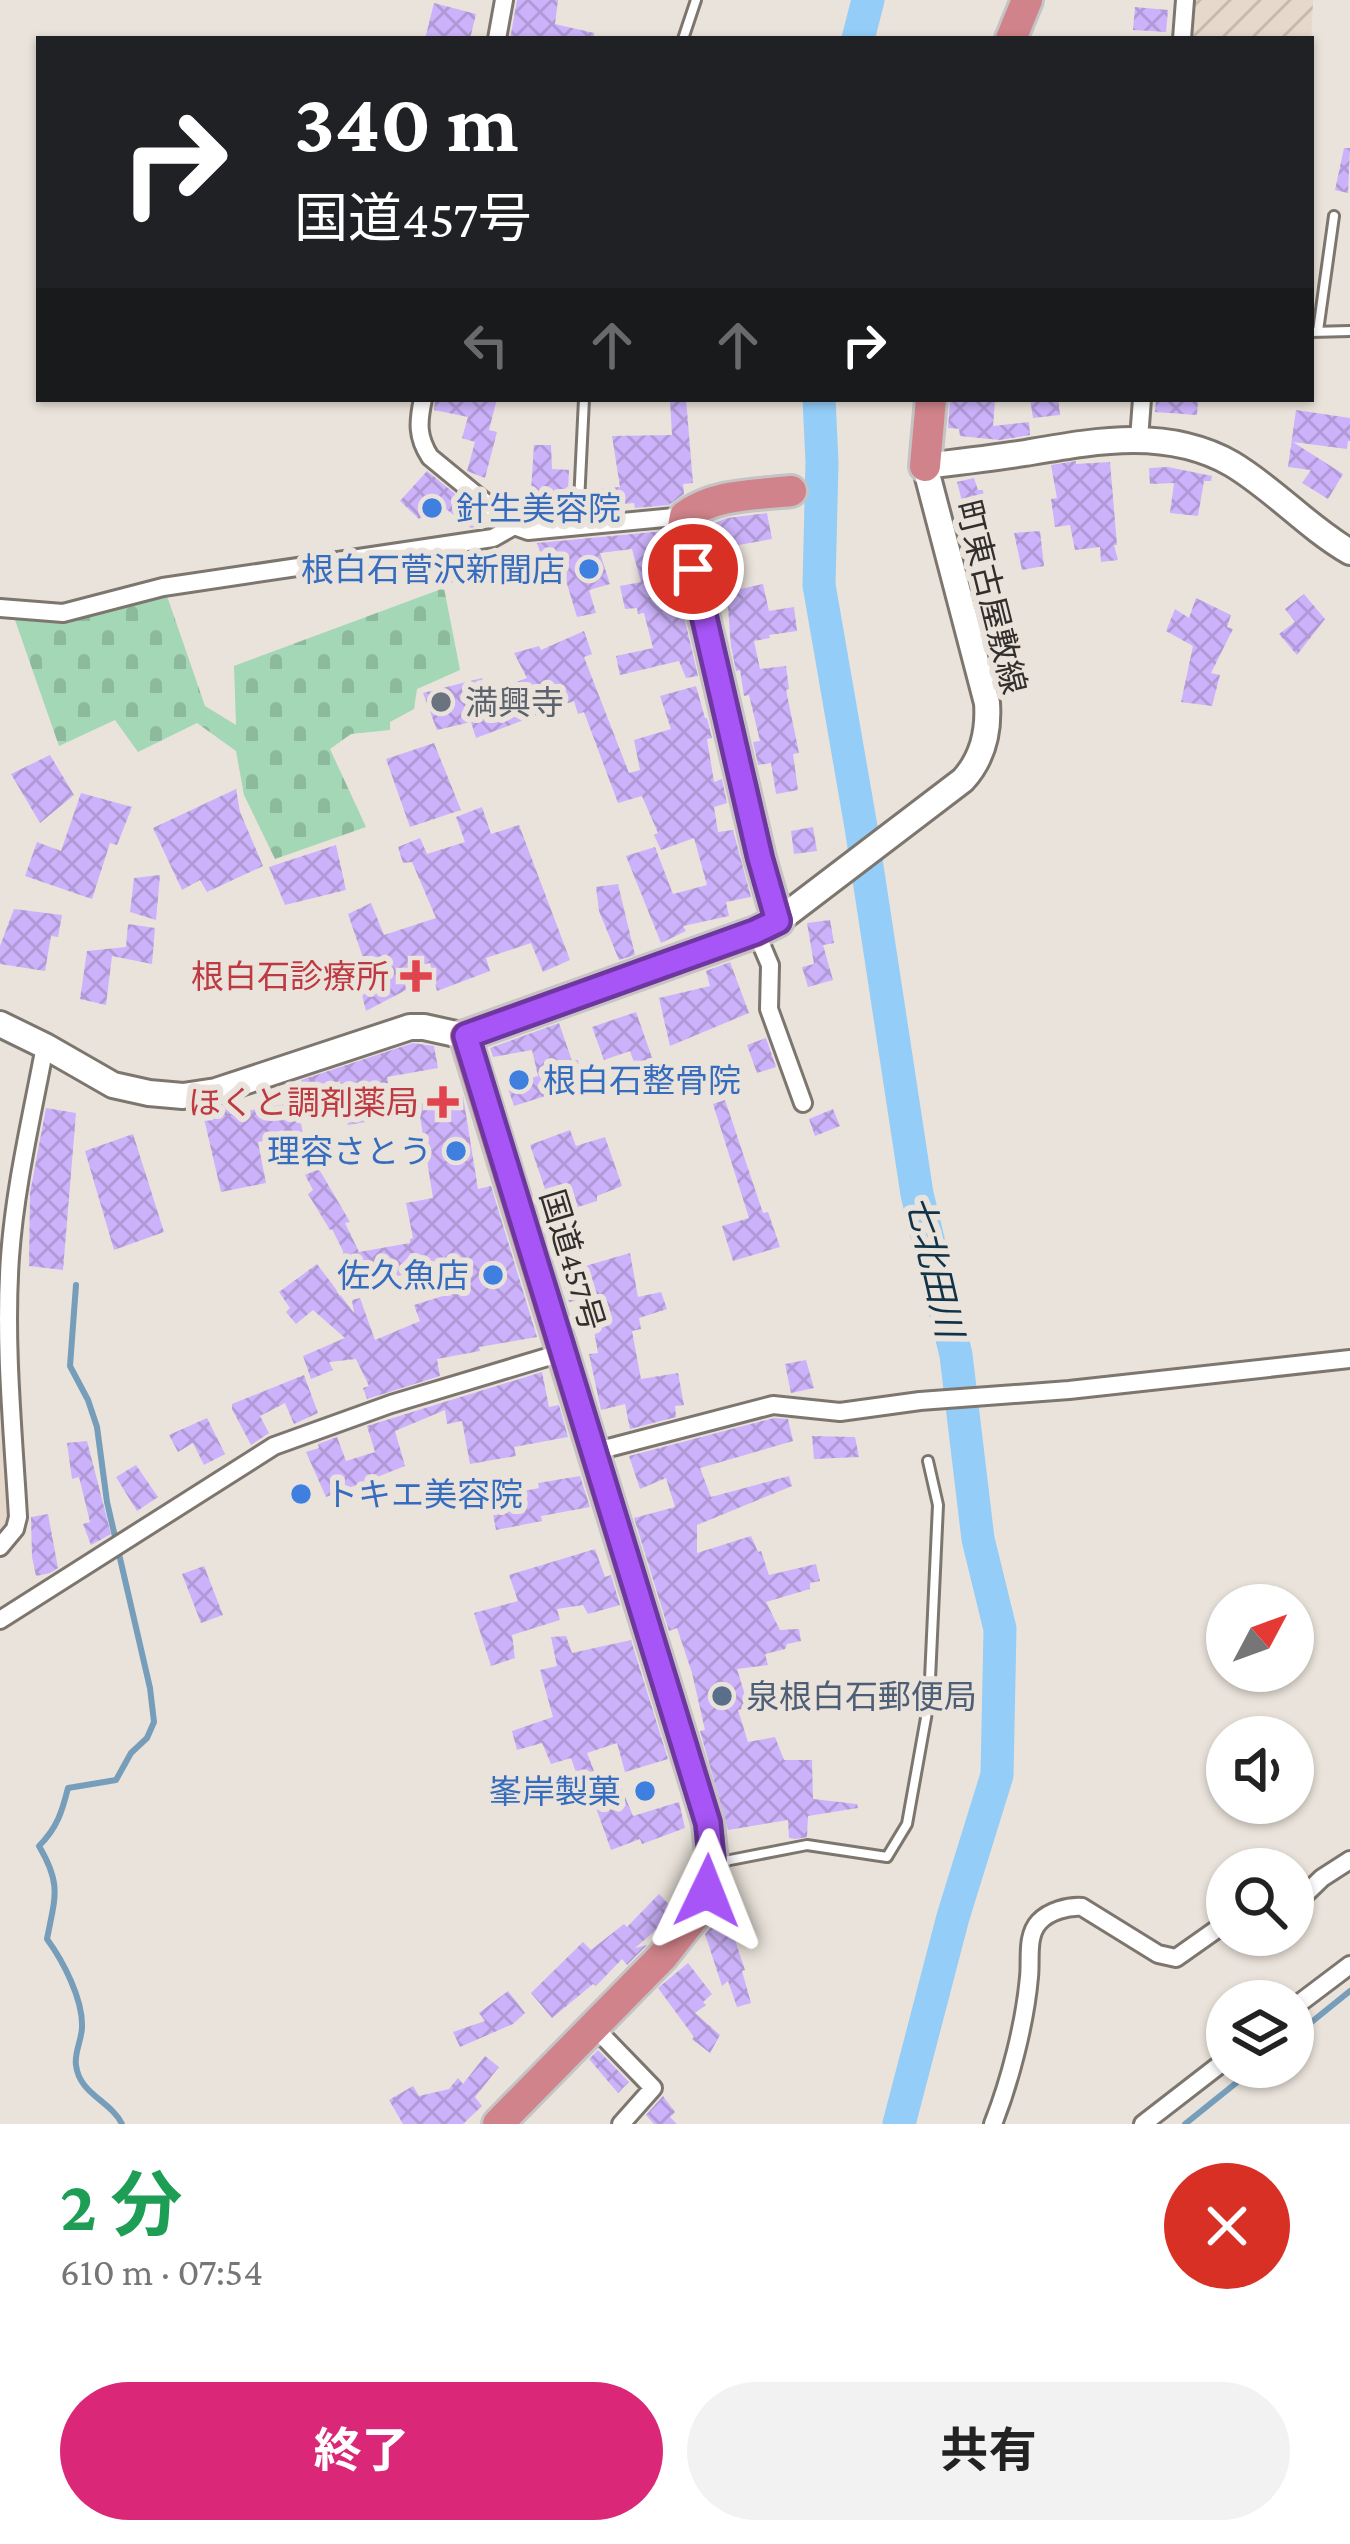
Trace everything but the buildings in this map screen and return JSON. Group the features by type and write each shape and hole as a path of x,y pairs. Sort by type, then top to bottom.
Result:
{"highway":[{"path":"1011,36 1027,0"},
{"path":"925,466 931,402"},
{"path":"466,1036 766,927 755,836 682,527 685,516 699,506 790,490"},
{"name":"国道457号","path":"466,1036 708,1823 712,1863 707,1891 696,1914 663,1956 498,2124"}],"street":[{"path":"497,36 504,0"},
{"path":"1182,36 1185,0"},
{"path":"423,402 418,430 430,457 514,526 528,531 685,516"},
{"path":"1139,439 1142,402"},
{"path":"925,466 1102,441 1178,443 1245,472 1350,552"},
{"name":"町東古屋敷線","path":"766,927 940,800 973,769 986,737 987,703 925,466"},
{"path":"0,608 63,613 163,587 493,538 514,526"},
{"path":"766,927 769,1009 803,1103"},
{"path":"0,1024 113,1085 183,1096 216,1091 410,1027 466,1036"},
{"path":"0,1547 15,1529 18,1517 8,1334 10,1257 45,1046"},
{"path":"0,1620 274,1446 563,1352"},
{"path":"593,1452 773,1405 840,1412 1350,1359"},
{"path":"1314,1886 1350,1860"},
{"path":"994,2124 1024,2013 1035,1927 1046,1917 1068,1906 1082,1907 1166,1958 1176,1958 1206,1937"},
{"path":"1314,1992 1350,1965"},
{"path":"593,2026 653,2088 620,2124"},
{"path":"1143,2124 1206,2075"}],"lane":[{"path":"684,36 696,0"},
{"path":"1334,216 1314,332 1350,331"},
{"path":"578,526 584,402"},
{"path":"712,1863 807,1845 887,1857 907,1824 929,1701 938,1504 928,1461"}],"shaded area":[{"path":"1192,0 1313,0 1312,36 1190,36"},
{"path":"0,1331 20,1348 27,1519 0,1551"}],"green space":[{"path":"444,588 460,670 417,689 414,709 390,722 390,730 351,734 330,749 366,827 275,859 244,795 236,751 197,723 138,752 115,720 59,746 15,620 73,620 167,596 205,706 236,725 234,666"}],"waterway":[{"name":"七北田川","path":"859,36 868,0"},
{"name":"七北田川","path":"819,402 819,585 917,1194 956,1355 978,1539 1000,1629 997,1775 953,1917 899,2124"},
{"path":"76,1285 70,1366 97,1427 107,1502 154,1722 116,1780 68,1788 58,1819 39,1846 55,1891 47,1939 71,1981 81,2016 78,2075 122,2124"},
{"path":"1314,2020 1350,1991"},
{"path":"1185,2124 1230,2088"}],"place":[{"name":"針生美容院","path":"432,508"},
{"name":"根白石菅沢新聞店","path":"589,569"},
{"name":"満興寺","path":"441,702"},
{"name":"根白石診療所","path":"416,976"},
{"name":"根白石整骨院","path":"519,1080"},
{"name":"ほくと調剤薬局","path":"443,1102"},
{"name":"理容さとう","path":"456,1151"},
{"name":"佐久魚店","path":"493,1275"},
{"name":"トキエ美容院","path":"301,1494"},
{"name":"泉根白石郵便局","path":"722,1696"},
{"name":"峯岸製菓","path":"645,1791"}],"route":[{"path":"693,569 778,921 466,1036 708,1823 712,1863 707,1891"}]}
